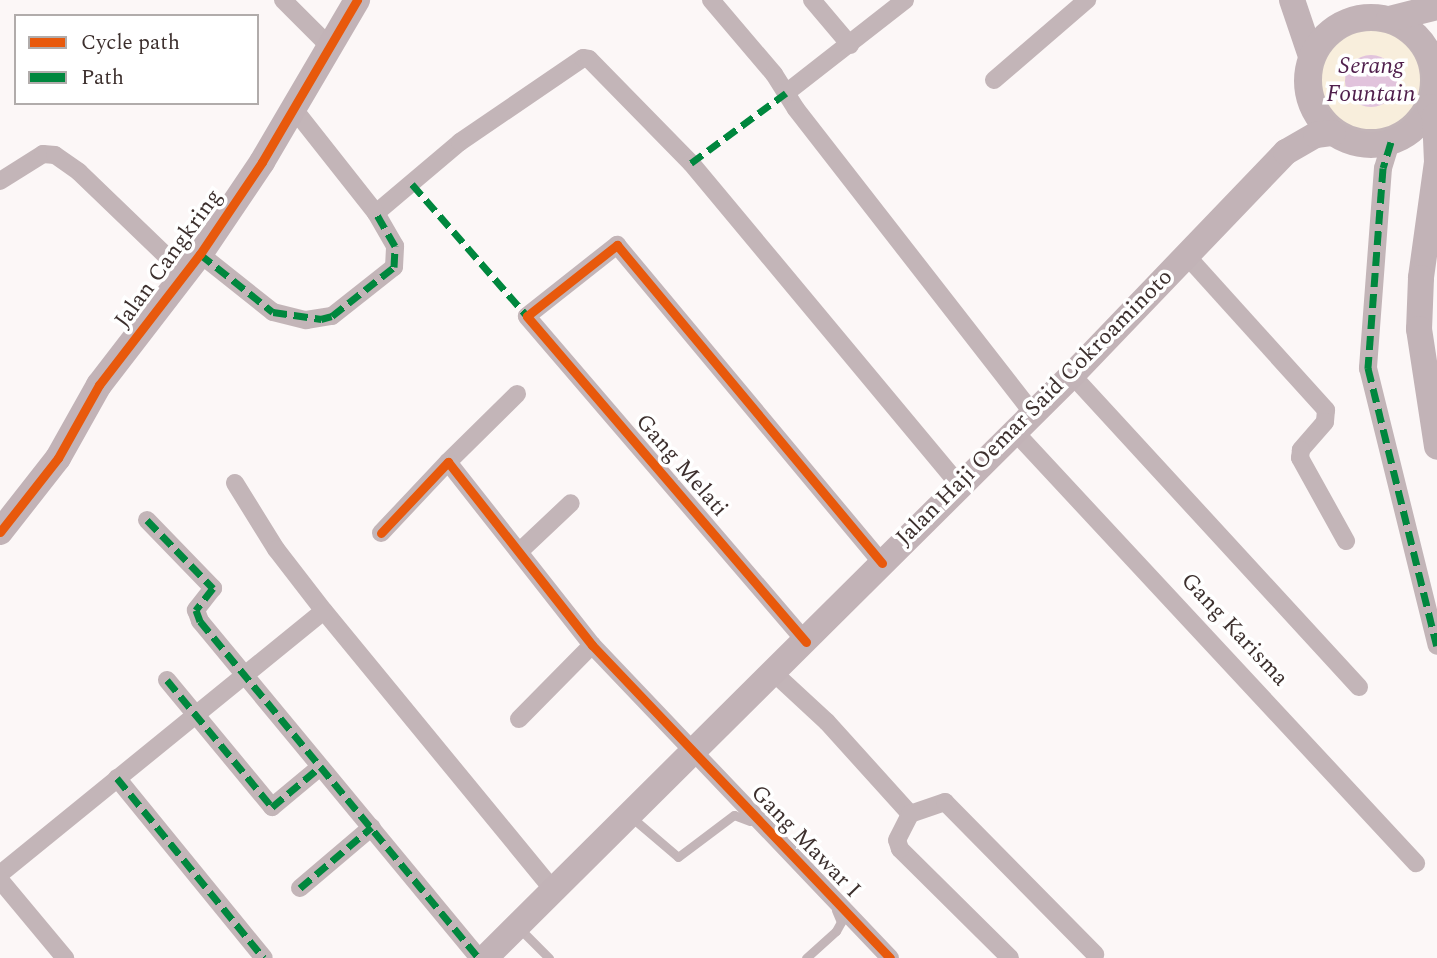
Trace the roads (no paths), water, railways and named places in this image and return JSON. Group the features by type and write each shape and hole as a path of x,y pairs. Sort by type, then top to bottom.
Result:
{"main road":[{"name":"Jalan Cangkring","path":"0,532 58,458 99,385 192,264 294,109 357,0"},
{"path":"1293,1 1307,14 1337,25 1371,16 1389,19 1434,46 1437,162 1421,278 1437,447"},
{"path":"1293,1 1311,56"},
{"path":"1389,19 1437,7"},
{"path":"1333,133 1317,117 1306,76 1311,56 1337,25"},
{"path":"1286,152 1311,92"},
{"path":"1286,152 1315,135 1333,133 1371,145 1400,138 1434,101"},
{"path":"1400,138 1437,162"},
{"name":"Jalan Haji Oemar Said Cokroaminoto","path":"485,958 555,892 691,752 806,642 1072,375 1286,152"}],"street":[{"path":"283,0 329,46"},
{"name":"Gang Karisma","path":"711,0 786,93 1024,423 1416,863"},
{"path":"812,0 850,45"},
{"path":"786,93 905,0"},
{"path":"995,80 1087,0"},
{"path":"1355,24 1395,27 1416,44 1428,68 1429,86 1420,112 1401,131 1384,137 1348,133 1331,122 1311,92 1323,48 1337,33 1355,24"},
{"path":"376,213 460,142 583,58 589,59 691,163 960,486"},
{"path":"0,181 43,154 61,159 192,264 273,312 321,319 332,316 394,267 395,246 376,213 294,109"},
{"path":"1400,138 1383,169 1368,368 1437,646"},
{"name":"Gang Melati","path":"806,642 527,316 617,246 882,563"},
{"path":"1186,255 1326,410 1325,422 1301,450 1300,458 1346,541"},
{"path":"1072,375 1359,687"},
{"path":"381,533 517,394"},
{"name":"Gang Mawar I","path":"448,463 592,645 890,958"},
{"path":"235,483 276,549 324,611 555,892"},
{"path":"519,552 571,503"},
{"path":"147,520 213,588 195,614 479,958"},
{"path":"0,874 324,611"},
{"path":"519,719 592,645"},
{"path":"774,673 827,722 910,814"},
{"path":"166,680 272,807 320,767"},
{"path":"117,778 264,958"},
{"path":"1010,958 900,849 897,840 910,814 945,802 1095,954"},
{"path":"300,888 372,827"},
{"path":"0,880 65,958"}],"lane":[{"path":"629,815 678,857 734,815 744,816 838,912 841,922 836,931 806,958"},
{"path":"519,927 549,958"}],"water":[{"name":"Serang Fountain","path":"1371,55 1381,57 1389,63 1395,71 1395,91 1389,99 1381,105 1371,107 1361,105 1353,99 1347,91 1345,81 1347,71 1353,63 1361,57"}]}
